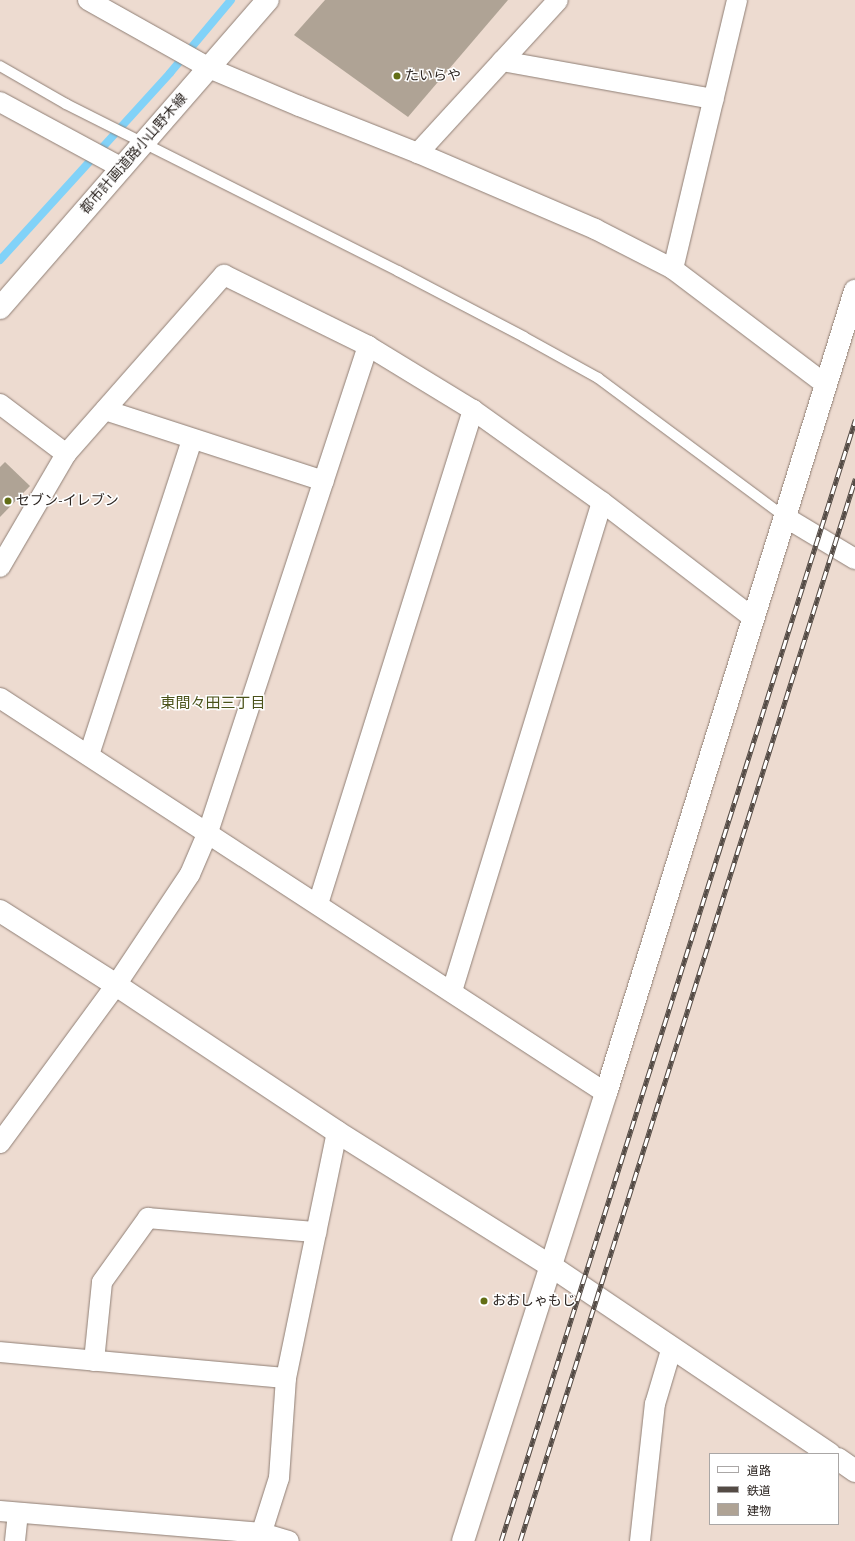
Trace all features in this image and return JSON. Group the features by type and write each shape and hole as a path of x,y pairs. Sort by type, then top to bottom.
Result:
{"street":[{"path":"88,0 209,68 299,106 418,153 595,229 673,269 825,384"},
{"name":"都市計画道路小山野木線","path":"0,308 268,0"},
{"path":"418,153 558,0"},
{"path":"673,269 737,0"},
{"path":"502,61 714,98"},
{"path":"0,102 122,168"},
{"path":"0,567 66,454 224,275 368,346 473,410 602,502 752,617"},
{"path":"463,1541 606,1093 752,617 785,517 855,291"},
{"path":"0,1143 116,985 190,874 208,832 368,346"},
{"path":"0,404 66,454"},
{"path":"105,410 324,481"},
{"path":"318,904 473,410"},
{"path":"88,755 192,439"},
{"path":"452,991 602,502"},
{"path":"785,517 855,559"},
{"path":"0,698 452,991 606,1093"},
{"path":"0,912 116,985 337,1132 550,1266 829,1453"},
{"path":"260,1537 278,1478 286,1378 337,1132"},
{"path":"94,1361 102,1282 148,1218 316,1232"},
{"path":"640,1541 655,1404 672,1347"},
{"path":"0,1352 286,1378"},
{"path":"839,1460 855,1471"},
{"path":"16,1541 9,1512 289,1541"}],"lane":[{"path":"0,66 66,104 145,142 398,271 524,337 598,378 785,517"}],"building":[{"name":"たいらや","path":"325,0 508,0 408,117 294,35"},
{"name":"セブン-イレブン","path":"5,462 30,486 0,517 0,467"}],"waterway":[{"path":"0,260 170,73 231,0"}],"railway":[{"path":"501,1541 855,420"},
{"path":"520,1541 855,479"}],"place":[{"name":"たいらや","path":"397,76"},
{"name":"セブン-イレブン","path":"8,501"},
{"name":"おおしゃもじ","path":"484,1301"}],"district":[{"name":"東間々田三丁目","path":"213,704"}]}
